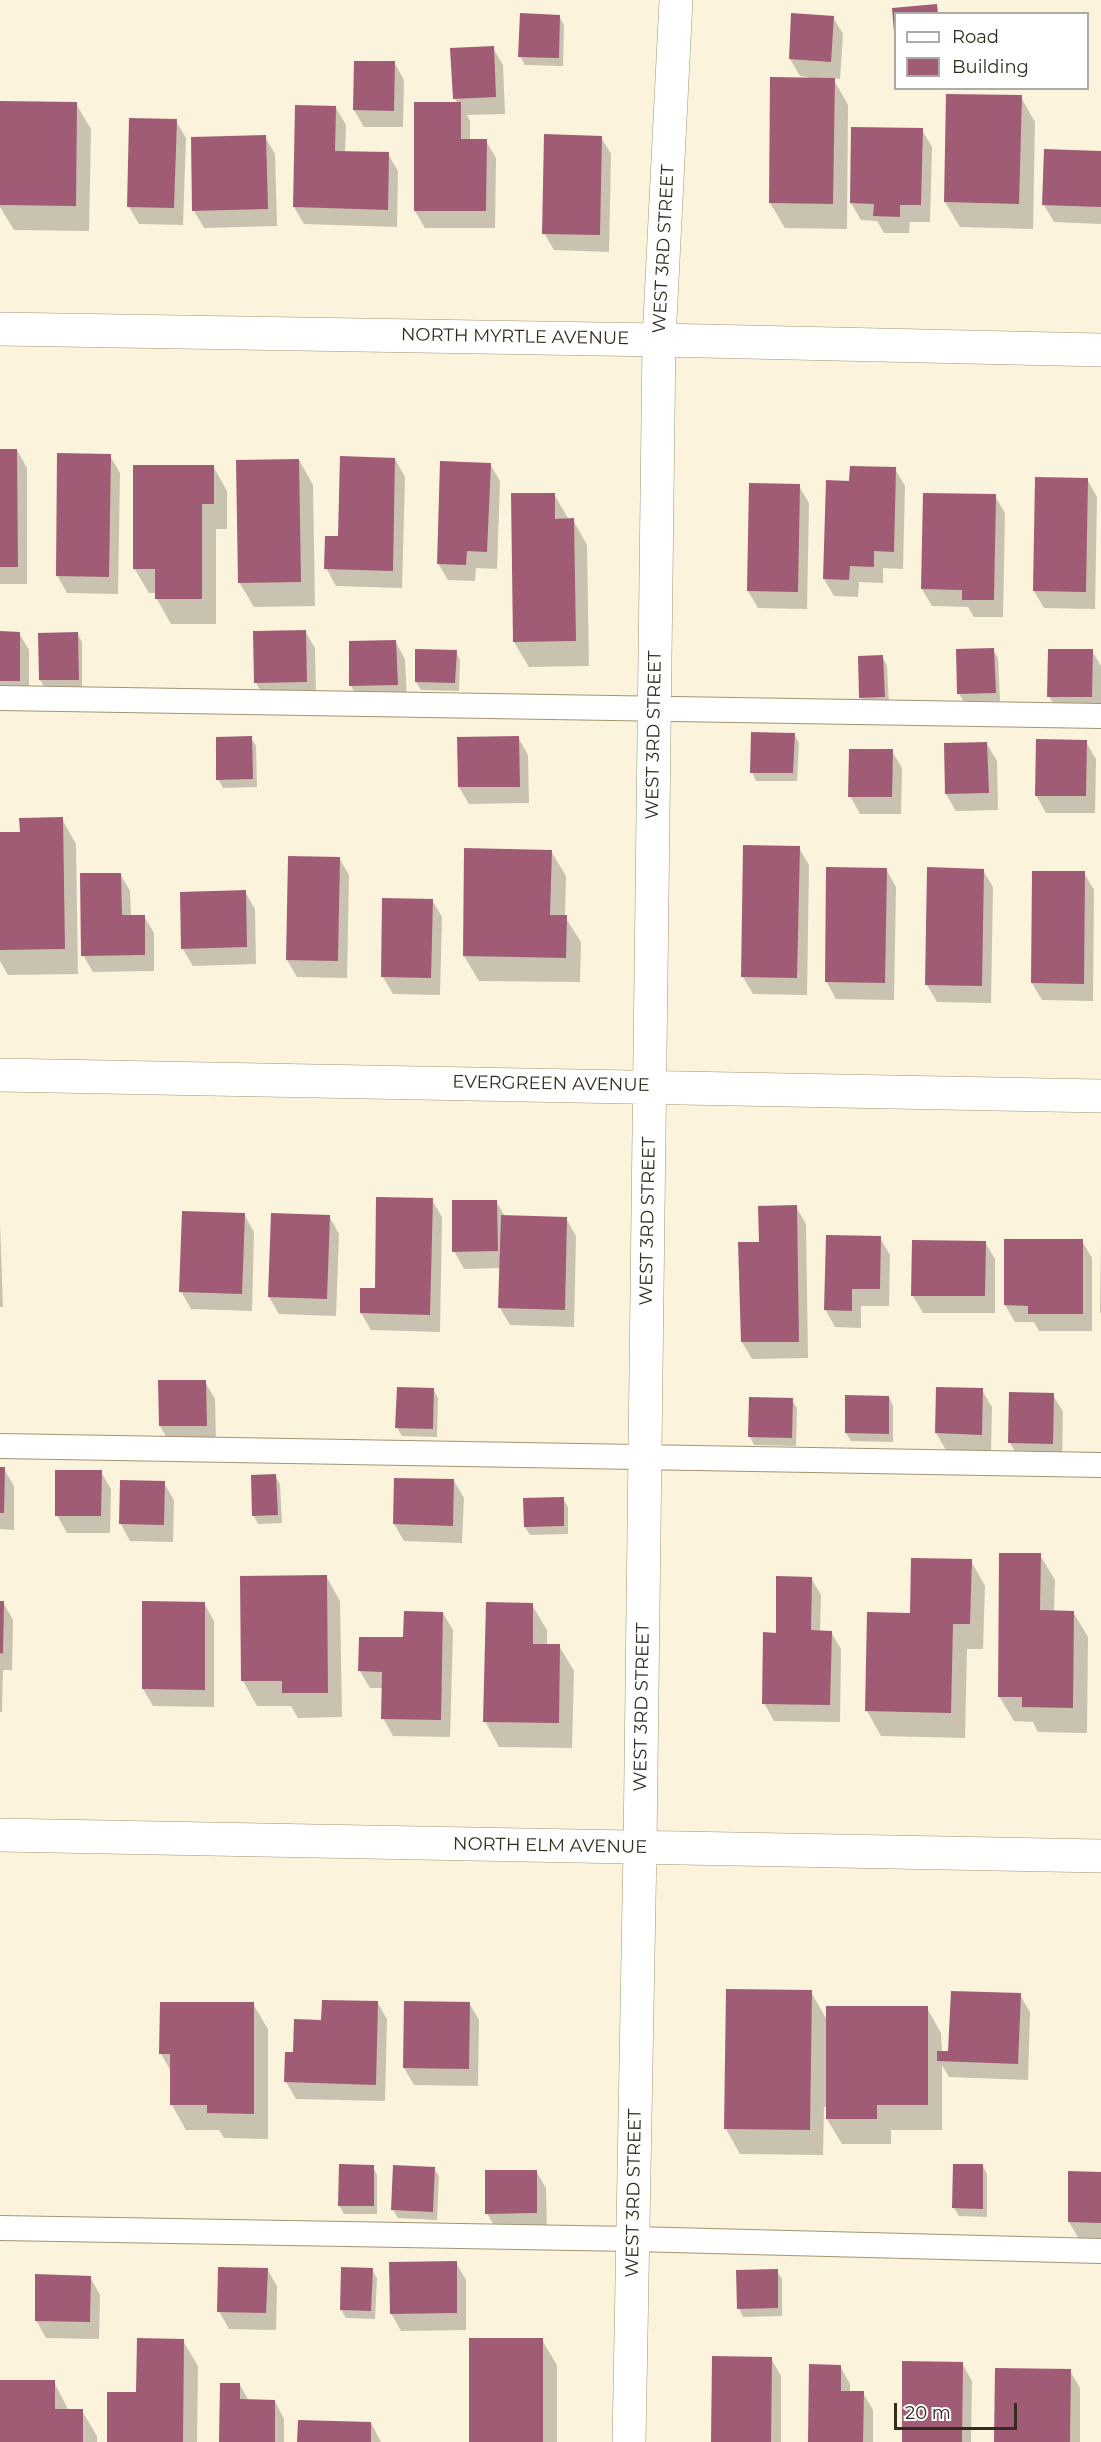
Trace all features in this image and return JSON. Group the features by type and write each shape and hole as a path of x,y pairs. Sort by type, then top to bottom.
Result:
{"street":[{"name":"WEST 3RD STREET","path":"629,2442 640,1847 659,340 676,0"},
{"name":"NORTH MYRTLE AVENUE","path":"0,329 1101,350"},
{"name":"EVERGREEN AVENUE","path":"0,1075 1101,1096"},
{"name":"NORTH ELM AVENUE","path":"0,1835 1101,1856"}],"lane":[{"path":"0,698 1101,716"},
{"path":"0,1446 1101,1465"},
{"path":"0,2228 633,2239 1101,2251"}],"building":[{"path":"937,4 938,12 894,12 894,32 892,8"},
{"path":"520,13 560,15 559,58 518,57"},
{"path":"791,13 834,16 831,62 789,59"},
{"path":"494,46 496,97 453,99 450,48"},
{"path":"354,61 395,61 394,111 353,110"},
{"path":"770,77 835,78 833,204 769,203"},
{"path":"946,94 1022,95 1019,204 944,202"},
{"path":"0,101 77,102 76,206 0,205"},
{"path":"414,102 461,102 461,139 487,139 486,211 414,211"},
{"path":"295,105 336,106 335,151 389,152 388,210 293,207"},
{"path":"129,118 177,119 174,208 127,207"},
{"path":"851,127 923,128 921,205 900,205 900,217 873,216 874,204 850,203"},
{"path":"544,134 602,136 600,235 542,234"},
{"path":"266,135 268,209 192,211 191,137"},
{"path":"1044,149 1101,151 1101,207 1042,205"},
{"path":"0,449 17,449 18,567 0,567"},
{"path":"57,453 111,454 109,577 56,576"},
{"path":"340,456 395,458 393,571 324,569 325,536 338,536"},
{"path":"299,459 301,582 238,583 236,460"},
{"path":"440,461 491,463 487,552 467,551 466,565 437,564"},
{"path":"133,465 214,465 214,504 202,504 202,599 155,599 155,569 133,569"},
{"path":"850,466 896,467 894,552 874,551 874,567 850,566 849,580 823,579 826,480 849,481"},
{"path":"1035,477 1088,478 1086,592 1033,591"},
{"path":"749,483 800,484 798,592 747,591"},
{"path":"511,493 555,493 555,519 574,518 576,641 513,642"},
{"path":"923,493 996,494 994,600 962,600 962,590 921,589"},
{"path":"306,630 307,682 254,683 253,631"},
{"path":"0,631 20,632 20,681 0,681"},
{"path":"78,632 79,680 39,680 38,633"},
{"path":"396,640 398,685 349,686 349,641"},
{"path":"994,648 996,693 957,694 956,649"},
{"path":"415,649 457,650 455,683 415,682"},
{"path":"1048,649 1093,649 1092,697 1047,697"},
{"path":"883,655 885,697 859,698 858,656"},
{"path":"751,732 795,733 793,773 750,773"},
{"path":"252,736 253,779 216,780 216,737"},
{"path":"519,736 520,787 458,787 457,737"},
{"path":"1036,739 1087,740 1086,796 1035,796"},
{"path":"987,742 989,793 945,794 944,743"},
{"path":"849,749 893,749 892,797 848,797"},
{"path":"63,817 65,949 0,950 0,832 20,832 19,818"},
{"path":"743,845 800,846 797,978 741,977"},
{"path":"464,848 552,850 550,915 567,915 566,958 463,956"},
{"path":"288,856 340,857 338,961 286,960"},
{"path":"826,867 887,868 885,983 825,982"},
{"path":"927,867 984,869 982,986 925,985"},
{"path":"1032,871 1085,871 1084,984 1031,983"},
{"path":"80,873 121,873 122,915 145,915 145,955 81,956"},
{"path":"246,890 247,947 181,949 180,892"},
{"path":"382,898 433,899 431,978 381,977"},
{"path":"376,1197 433,1198 430,1315 360,1313 360,1288 375,1288"},
{"path":"452,1200 497,1200 498,1251 452,1252"},
{"path":"797,1205 799,1342 741,1342 738,1242 759,1242 758,1206"},
{"path":"182,1211 245,1213 242,1294 179,1292"},
{"path":"271,1213 330,1215 327,1299 268,1297"},
{"path":"501,1215 567,1217 565,1310 498,1308"},
{"path":"826,1235 881,1236 880,1289 852,1289 852,1311 824,1310"},
{"path":"1004,1239 1083,1239 1083,1314 1028,1314 1028,1306 1004,1305"},
{"path":"912,1240 986,1241 985,1296 911,1296"},
{"path":"158,1380 206,1380 207,1426 159,1426"},
{"path":"397,1387 434,1388 433,1429 395,1428"},
{"path":"936,1387 983,1388 982,1435 935,1433"},
{"path":"1009,1392 1054,1393 1053,1444 1008,1443"},
{"path":"845,1395 889,1396 889,1434 845,1433"},
{"path":"749,1397 793,1398 792,1438 748,1437"},
{"path":"0,1467 5,1467 4,1513 0,1513"},
{"path":"55,1470 102,1470 101,1516 55,1516"},
{"path":"276,1474 278,1515 252,1516 251,1475"},
{"path":"394,1478 454,1479 453,1526 393,1524"},
{"path":"120,1480 165,1481 164,1525 119,1524"},
{"path":"564,1497 564,1526 524,1527 523,1498"},
{"path":"999,1553 1041,1553 1040,1610 1074,1611 1073,1708 1022,1707 1022,1697 998,1697"},
{"path":"911,1558 972,1559 970,1624 953,1624 951,1713 865,1711 867,1612 910,1613"},
{"path":"327,1575 328,1693 282,1693 282,1681 241,1681 240,1576"},
{"path":"776,1576 812,1577 811,1630 832,1631 830,1705 762,1704 763,1632 776,1633"},
{"path":"0,1601 4,1601 3,1654 0,1653"},
{"path":"142,1601 205,1602 205,1690 142,1689"},
{"path":"486,1602 533,1603 533,1644 560,1644 559,1723 483,1722"},
{"path":"404,1611 443,1612 441,1720 381,1719 382,1672 358,1671 359,1637 403,1637"},
{"path":"726,1989 812,1990 810,2130 724,2129"},
{"path":"951,1991 1021,1993 1018,2064 937,2061 937,2051 948,2051"},
{"path":"322,2000 378,2001 376,2085 284,2082 285,2052 293,2052 294,2019 321,2020"},
{"path":"404,2001 470,2002 469,2069 403,2068"},
{"path":"160,2002 254,2002 254,2114 207,2113 207,2105 170,2105 170,2054 159,2054"},
{"path":"826,2006 928,2006 928,2105 877,2105 877,2119 826,2119"},
{"path":"339,2164 374,2165 374,2206 338,2206"},
{"path":"953,2164 983,2164 983,2209 952,2208"},
{"path":"393,2165 435,2167 433,2212 391,2210"},
{"path":"485,2170 537,2170 537,2213 485,2214"},
{"path":"1068,2171 1101,2172 1101,2223 1068,2222"},
{"path":"457,2261 457,2313 390,2314 389,2262"},
{"path":"218,2267 268,2268 266,2313 217,2312"},
{"path":"341,2267 373,2268 371,2311 340,2310"},
{"path":"778,2269 778,2308 737,2309 736,2270"},
{"path":"35,2274 91,2276 90,2322 35,2321"},
{"path":"137,2338 184,2339 183,2442 107,2442 107,2392 136,2392"},
{"path":"469,2338 543,2338 543,2442 469,2442"},
{"path":"712,2356 772,2357 771,2442 711,2442"},
{"path":"902,2361 963,2362 962,2442 902,2442"},
{"path":"809,2364 841,2365 841,2391 864,2391 863,2442 808,2442"},
{"path":"995,2368 1071,2369 1070,2442 994,2442"},
{"path":"0,2380 55,2380 55,2409 83,2409 83,2442 0,2442"},
{"path":"220,2383 240,2383 240,2399 275,2400 275,2442 219,2442"},
{"path":"298,2420 371,2422 371,2442 297,2442"}]}
